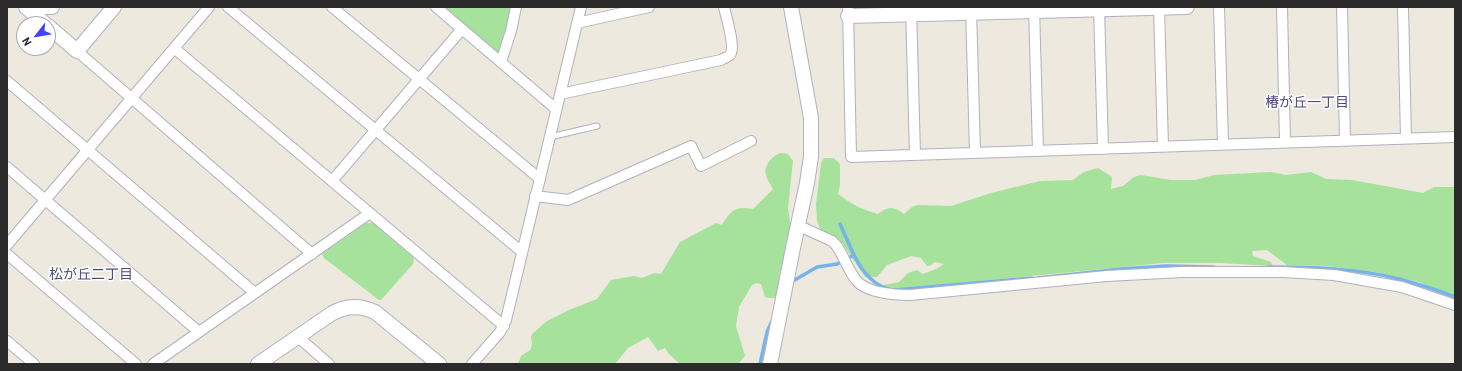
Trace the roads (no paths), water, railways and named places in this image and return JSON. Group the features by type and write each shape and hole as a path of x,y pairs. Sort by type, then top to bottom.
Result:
{"street":[{"path":"26,7 36,16"},
{"path":"36,7 52,7"},
{"path":"77,51 114,7"},
{"path":"7,245 209,7"},
{"path":"228,7 522,252"},
{"path":"332,7 540,179"},
{"path":"436,7 556,109"},
{"path":"501,62 511,31 516,7"},
{"path":"472,364 504,326 581,7"},
{"path":"577,23 650,7"},
{"path":"560,94 721,60 727,57 730,54 732,46 724,7"},
{"path":"770,364 811,157 812,129 807,89 791,7"},
{"path":"1160,7 1163,146"},
{"path":"1187,7 848,11 851,157 1455,137"},
{"path":"1219,7 1223,144"},
{"path":"1282,7 1286,142"},
{"path":"1342,7 1345,140"},
{"path":"1403,7 1406,138"},
{"path":"1099,8 1103,149"},
{"path":"1034,9 1038,151"},
{"path":"971,10 975,153"},
{"path":"911,11 915,155"},
{"path":"332,181 462,29"},
{"path":"56,33 312,254"},
{"path":"174,48 504,326"},
{"path":"7,81 255,293"},
{"path":"536,196 568,200 691,146 701,166 751,141"},
{"path":"7,167 199,332"},
{"path":"153,364 370,213"},
{"path":"797,226 832,241 836,245 858,282 883,293 894,295 910,295 1107,276 1182,272 1283,272 1334,274 1382,283 1402,287 1455,305"},
{"path":"7,254 136,364"},
{"path":"258,364 337,310 350,307 363,307 375,312 439,364"},
{"path":"298,337 329,364"},
{"path":"7,341 34,364"}],"lane":[{"path":"550,137 597,126"}],"waterway":[{"path":"791,283 817,267 837,264 854,255 840,224"},
{"path":"854,255 860,266 872,280 889,289"},
{"path":"1038,278 1121,269 1166,266 1214,267"},
{"path":"1268,267 1317,268 1367,272 1406,281 1455,297"},
{"path":"895,290 1032,278"},
{"path":"760,364 767,332 772,321"}],"district":[{"name":"椿が丘一丁目","path":"1307,102"},
{"name":"松が丘二丁目","path":"91,274"}]}
